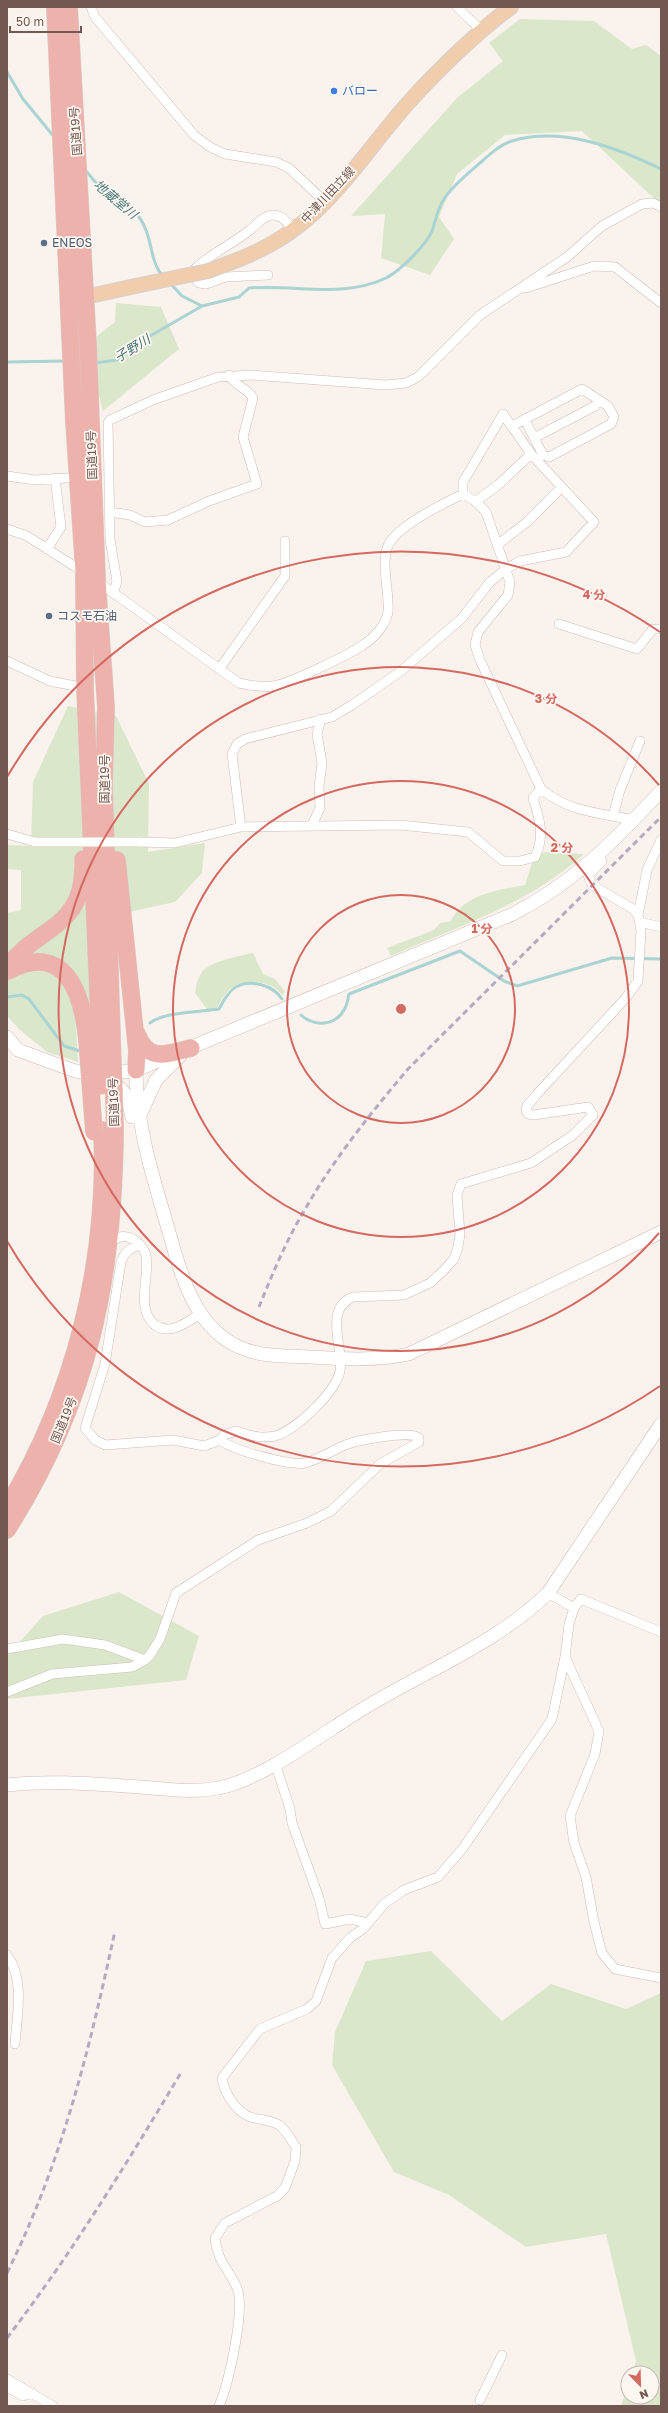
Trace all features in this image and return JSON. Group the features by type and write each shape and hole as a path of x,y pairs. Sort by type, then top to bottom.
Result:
{"highway":[{"name":"国道19号","path":"55,7 63,180 78,299"},
{"name":"国道19号","path":"69,7 80,196 78,299 82,421 90,576 106,707 100,1039"},
{"name":"国道19号","path":"7,1530 51,1451 70,1407 96,1322 110,1242 85,688 90,576"},
{"path":"106,707 112,779 114,836 135,1028 136,1070"},
{"path":"7,967 23,951 67,916 80,893 84,876 80,788 87,733"},
{"path":"7,971 18,966 37,961 46,962 64,971 80,998 100,1039 104,1130"},
{"path":"135,1028 142,1045 149,1052 162,1054 191,1048"},
{"name":"国道19号","path":"7,1507 30,1466 56,1407 72,1364 89,1295 101,1216 104,1130"}],"main road":[{"name":"中津川田立線","path":"78,299 208,271 264,249 293,230 325,202 409,102 481,30 511,7"}],"street":[{"path":"91,7 95,17 194,135 210,147 225,154 276,162 289,168 325,202"},
{"path":"457,7 481,30"},
{"path":"113,593 117,582 110,539 110,512 105,478 108,423 110,420 196,384 229,375 251,374 385,385 406,383 424,372 480,315 567,257 602,226 642,204 653,203 661,207"},
{"path":"268,275 226,277 206,284 199,283 194,277 195,269 201,263 214,256 263,218 273,215 282,217 293,230"},
{"path":"519,290 594,266 604,265 615,267 661,303"},
{"path":"110,512 130,515 145,522 168,520 209,502 257,484 243,437 253,398 251,394 231,380 229,375"},
{"path":"512,426 582,389 608,406 614,417 611,424 549,457 543,455 525,420"},
{"path":"534,438 595,406 598,400"},
{"path":"241,827 232,754 237,744 245,739 332,717 352,705 401,672 462,618 490,582 506,569 520,561 566,552 594,522 531,454 503,414 463,482 463,494"},
{"path":"476,502 498,485 531,454"},
{"path":"7,476 35,480 67,478"},
{"path":"47,549 62,527 55,478"},
{"path":"497,545 527,522 561,488"},
{"path":"463,494 476,502 486,512 510,582 508,595 478,632 475,645 480,660 541,789 556,801 576,809 634,820"},
{"path":"7,529 20,532 90,576 239,683 255,686 273,686 291,680 363,645 382,628 388,612 386,558 388,544 397,533 463,494"},
{"path":"220,668 285,576 286,541"},
{"path":"559,624 637,650 653,629 661,629"},
{"path":"7,661 50,681 85,688"},
{"path":"311,827 320,808 319,786 322,763 317,734 322,719"},
{"path":"613,816 620,790 640,741"},
{"path":"7,834 35,842 175,843 241,827 400,825 468,832 503,861 520,862 535,857 541,845 542,826 534,798 541,789"},
{"path":"7,1037 12,1049 69,1069 102,1075 136,1070 513,914 560,886 598,856 661,791"},
{"path":"140,1245 131,1248 124,1253 121,1262 105,1364 85,1428 95,1440 105,1445 173,1440 204,1446 220,1440 224,1435 236,1431 263,1437 286,1431 323,1399 335,1385 340,1372 341,1359 336,1334 337,1318 341,1306 346,1300 353,1297 404,1295 412,1293 430,1283 454,1259 460,1234 456,1195 461,1184 531,1163 573,1135 593,1115 588,1107 534,1115 528,1114 526,1111 527,1106 537,1094 634,988 639,974 639,919 647,870 661,840"},
{"path":"598,856 602,861 588,875 592,885 633,909 639,919 661,928"},
{"path":"139,1118 143,1105 156,1080 173,1060 191,1048"},
{"path":"69,1069 82,1078 119,1086 128,1100 134,1125 141,1132"},
{"path":"136,1070 141,1132 183,1276 200,1314 220,1336 245,1350 269,1355 341,1359 387,1358 409,1354 661,1232"},
{"path":"110,1242 120,1236 126,1236 140,1245 146,1255 145,1309 151,1322 158,1327 169,1329 180,1326 200,1314"},
{"path":"7,1785 73,1782 196,1791 238,1783 275,1763 367,1706 488,1638 518,1618 548,1593 661,1424"},
{"path":"7,1692 52,1674 132,1667 145,1660 160,1639 176,1593 258,1540 307,1523 331,1511 380,1464 396,1453 415,1445 419,1438 414,1435 405,1434 352,1442 304,1463 255,1455 220,1440"},
{"path":"548,1593 574,1608"},
{"path":"218,2406 225,2392 236,2337 240,2299 237,2289 217,2256 215,2238 225,2223 276,2196 285,2188 294,2161 296,2146 280,2126 269,2120 249,2116 235,2106 223,2086 222,2078 260,2029 307,2009 316,2001 332,1958 351,1937 368,1923 384,1904 404,1890 438,1877 462,1848 552,1719 565,1657 569,1624 574,1608 581,1599 661,1632"},
{"path":"7,1649 63,1640 105,1645 145,1660"},
{"path":"565,1657 600,1731 595,1754 570,1816 574,1843 586,1877 594,1922 602,1953 615,1969 661,1978"},
{"path":"275,1763 290,1809 292,1823 319,1898 325,1924 350,1919 368,1923"},
{"path":"7,1955 13,1962 18,1978 15,2044"},
{"path":"480,2400 502,2355"},
{"path":"7,2379 32,2392 53,2406"},
{"path":"7,2387 23,2396 32,2392"}],"green space":[{"path":"520,19 594,21 632,49 646,45 661,56 661,205 582,131 505,135 457,174 439,217 454,239 430,275 381,258 385,214 351,216 457,98 503,61 489,43"},
{"path":"116,303 161,307 179,349 103,411 97,388 97,336 115,322"},
{"path":"68,706 116,716 149,784 148,852 205,843 202,873 175,902 87,921 90,1001 75,1005 78,1062 47,1052 19,1029 7,1016 7,913 21,910 21,870 7,869 7,845 31,846 33,782"},
{"path":"544,852 584,854 563,872 516,901 467,924 391,956 387,948 434,930 440,923 451,921 464,905 473,899 493,891 525,885 532,863"},
{"path":"253,953 263,974 275,979 285,992 282,995 278,990 267,984 247,982 235,986 229,990 217,1008 207,1009 195,993 196,985 202,972 206,968 218,962"},
{"path":"119,1592 199,1636 186,1680 7,1699 7,1656 43,1616"},
{"path":"431,1951 502,2021 551,1984 626,2009 661,1993 661,2406 621,2406 660,2405 660,2365 635,2365 636,2361 606,2234 526,2247 449,2195 394,2172 332,2065 335,2032 366,1961"}],"waterway":[{"name":"地蔵堂川","path":"7,72 23,99 55,138"},
{"path":"95,363 117,360 138,343 202,306 239,297 249,288 352,288 369,284 392,275 405,264 429,237 438,211 447,195 454,187 492,153 512,141 531,137 550,136 569,138 608,147 661,169"},
{"name":"地蔵堂川","path":"84,169 107,194 131,209 139,217 147,232 155,263 163,276"},
{"name":"地蔵堂川","path":"170,283 182,296 202,306"},
{"name":"子野川","path":"7,362 65,361"},
{"path":"301,1015 312,1022 330,1022 344,1010 349,994 460,951 504,981 517,986 612,958 661,959"},
{"path":"150,1023 156,1019 182,1013 219,1009 231,991 242,985 255,984 267,987 273,990 282,999"},
{"path":"7,997 22,995 29,999 64,1046 83,1052"}],"railway":[{"path":"259,1307 274,1270 297,1222 327,1174 380,1103 408,1069 661,817"},
{"path":"7,2273 43,2190 72,2105 95,2019 115,1931"},
{"path":"7,2338 54,2273 120,2173 182,2071"}],"place":[{"name":"バロー","path":"334,91"},
{"name":"ENEOS","path":"44,243"},
{"name":"コスモ石油","path":"49,616"}]}
